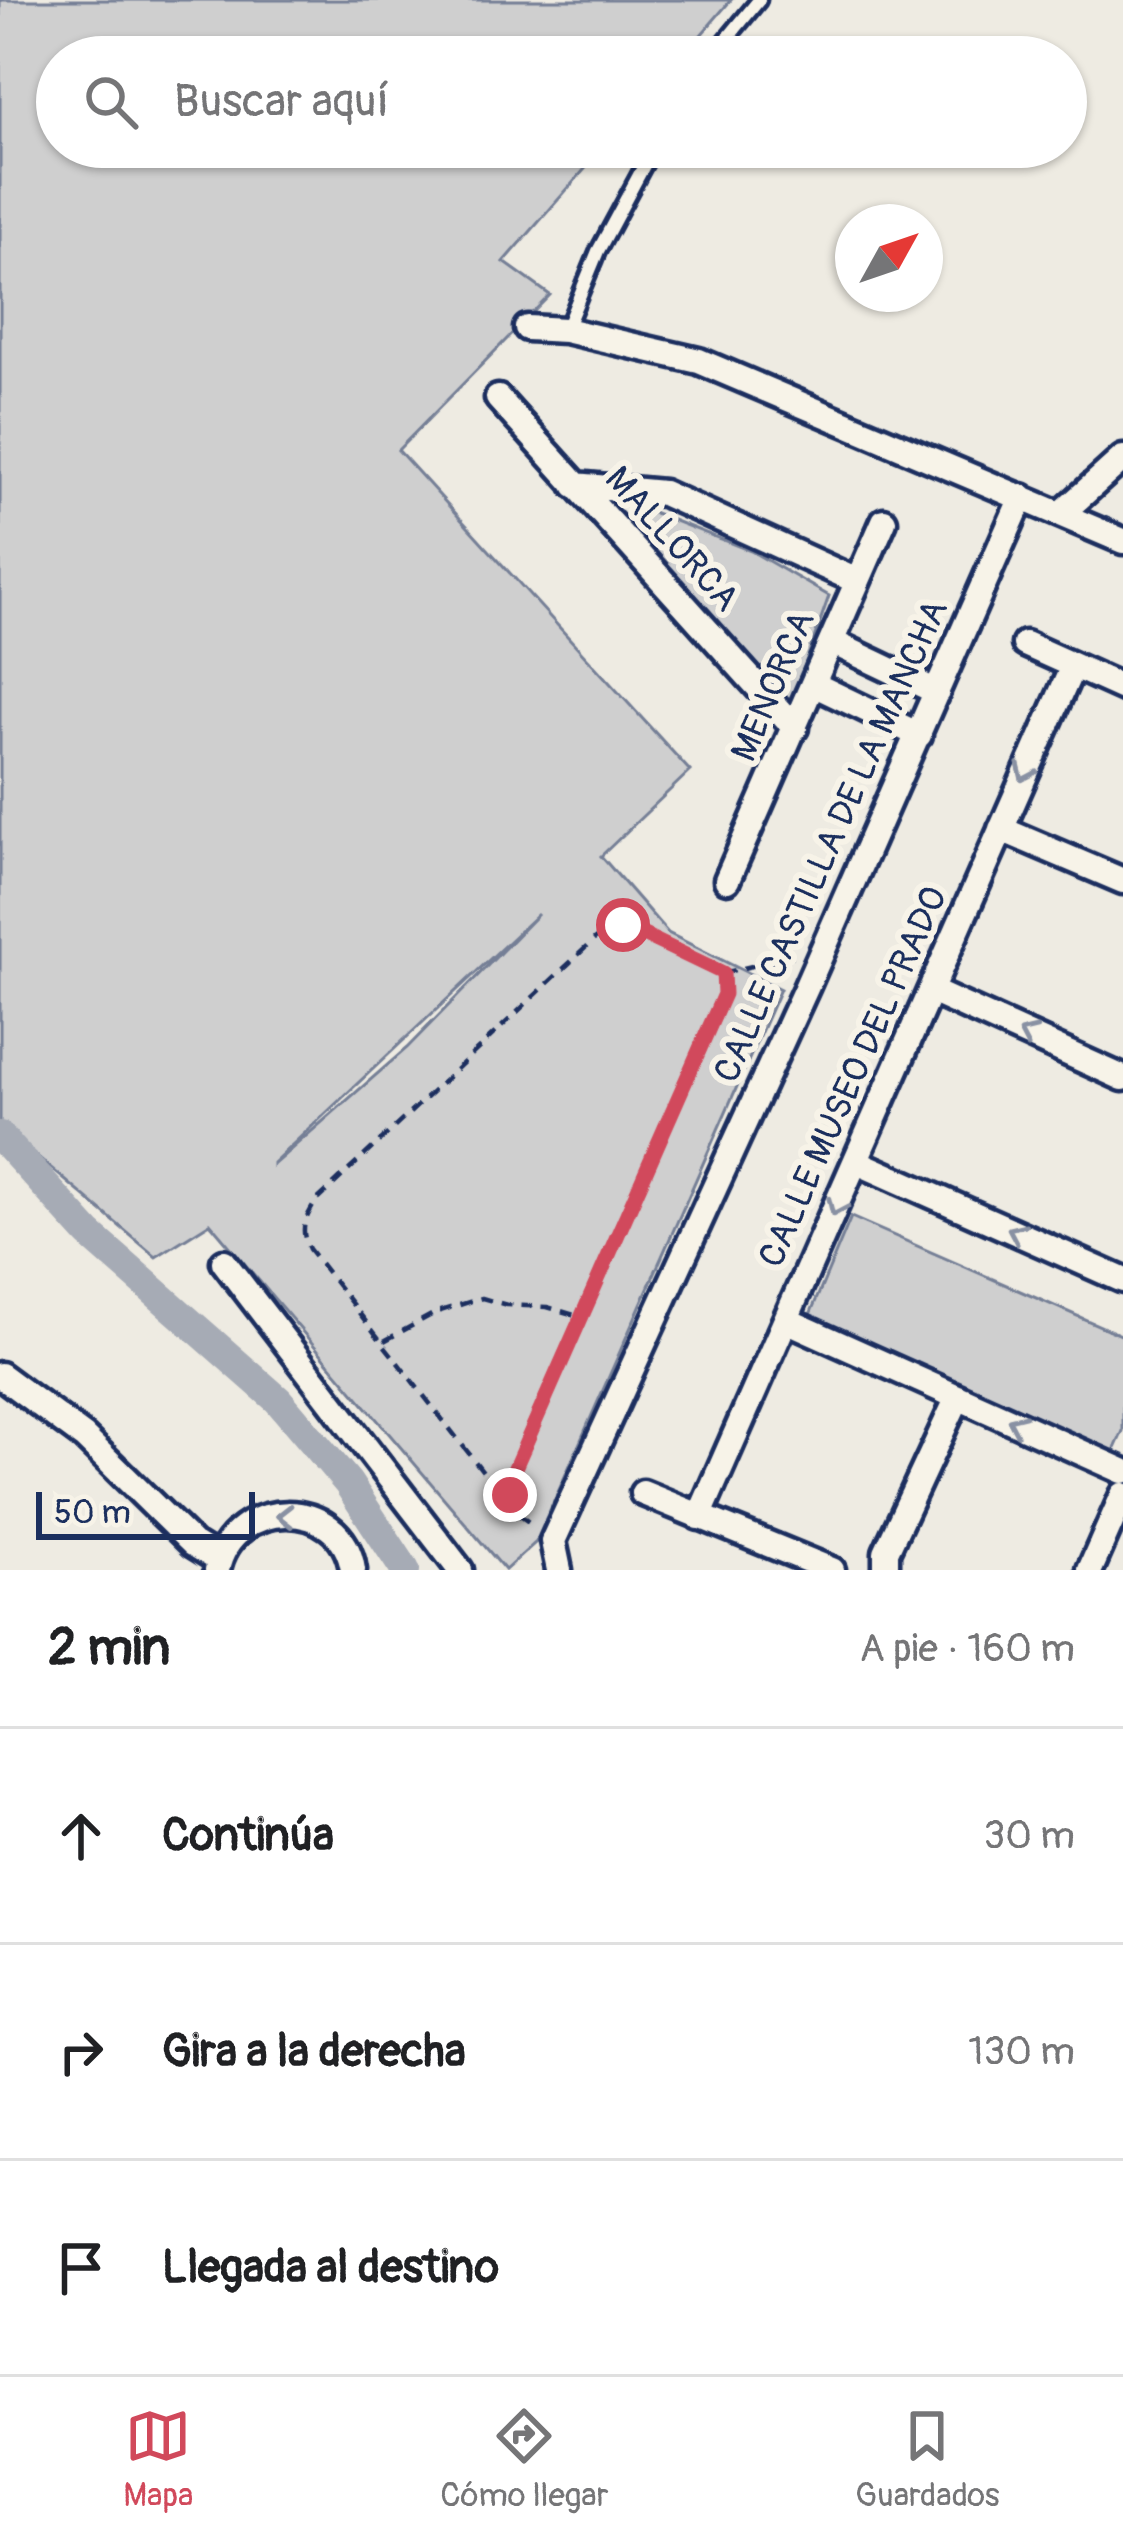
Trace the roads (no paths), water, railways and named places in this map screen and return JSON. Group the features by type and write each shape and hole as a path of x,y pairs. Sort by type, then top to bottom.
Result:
{"street":[{"path":"527,328 565,330 698,361 1061,514 1119,533"},
{"name":"MALLORCA","path":"498,398 795,728"},
{"path":"1061,514 1123,458"},
{"path":"575,485 663,493 857,581"},
{"name":"CALLE CASTILLA DE LA MANCHA","path":"559,1570 554,1541 824,949 1022,497"},
{"name":"MENORCA","path":"728,880 884,521"},
{"path":"832,642 937,692"},
{"path":"1024,644 1123,688"},
{"name":"CALLE MUSEO DEL PRADO","path":"699,1517 1072,666"},
{"path":"813,685 919,735"},
{"path":"1001,829 1123,881"},
{"path":"932,992 1123,1078"},
{"path":"856,1162 1123,1280"},
{"path":"224,1262 460,1570"},
{"path":"786,1320 1123,1471"},
{"path":"0,1375 84,1437 218,1565 231,1538 249,1522 273,1513 298,1513 321,1522 340,1539 353,1570"},
{"path":"865,1570 886,1561 958,1397"},
{"path":"644,1493 832,1570"},
{"path":"1090,1570 1123,1496"}],"lane":[{"path":"729,36 759,0"},
{"path":"565,330 598,251 643,168"}],"waterway":[{"path":"0,1136 89,1234 278,1400 348,1483 405,1570"}]}
